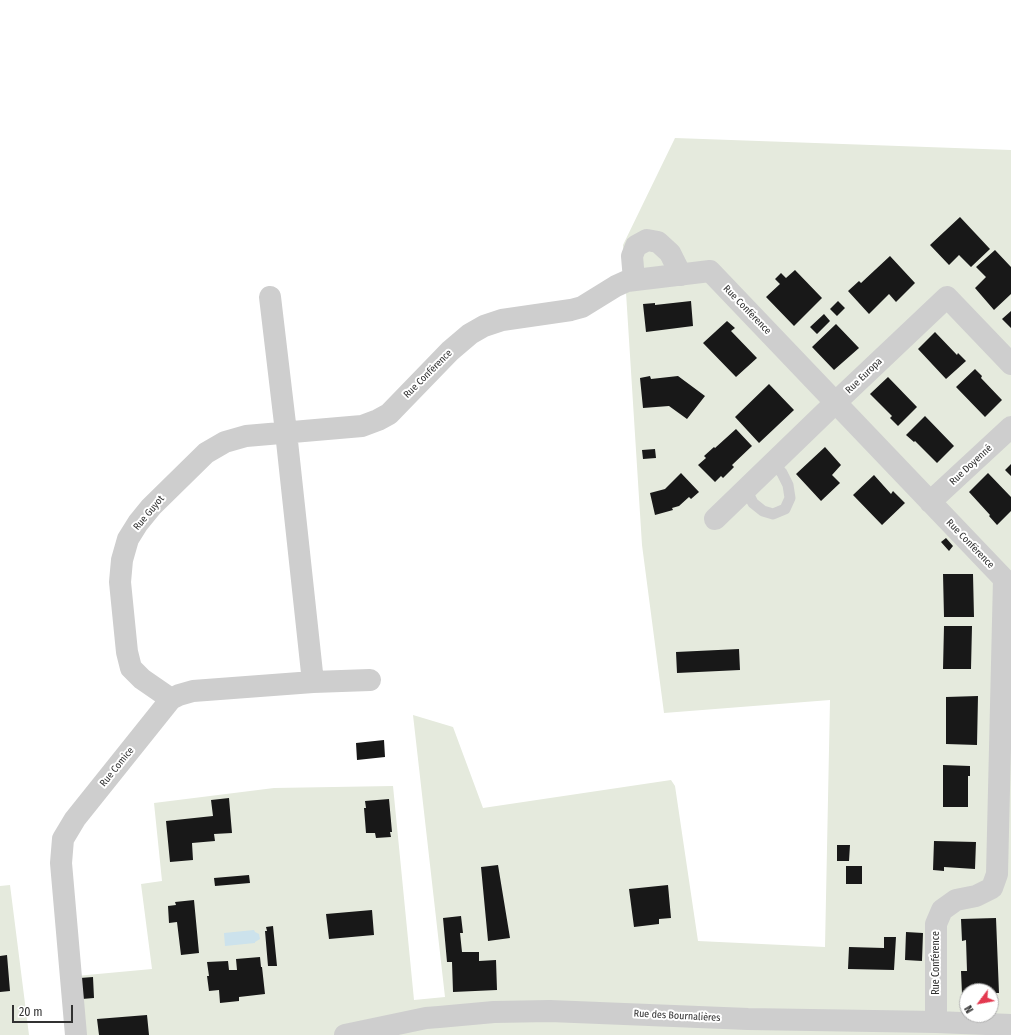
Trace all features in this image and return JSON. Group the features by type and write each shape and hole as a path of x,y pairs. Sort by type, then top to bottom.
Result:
{"street":[{"path":"634,280 632,256 636,246 647,240 658,242 670,253 681,275"},
{"name":"Rue Conférence","path":"286,432 362,426 378,420 389,414 450,351 470,334 484,326 502,320 582,307 627,281 710,271 1004,579 997,874 992,888 976,896 956,900 942,910 936,924 936,1022"},
{"path":"270,297 313,682"},
{"name":"Rue Europa","path":"715,519 947,297 1011,364"},
{"name":"Rue Doyenné","path":"930,502 1011,427"},
{"name":"Rue Guyot","path":"171,699 142,679 131,668 127,652 120,582 122,560 128,539 138,523 151,507 206,453 225,442 246,436 286,432"},
{"path":"171,699 194,691 313,682 370,680"},
{"name":"Rue Comice","path":"76,1035 61,863 63,839 75,819 171,699"},
{"name":"Rue des Bournalières","path":"345,1035 426,1018 494,1012 550,1011 771,1020 936,1022 1011,1025"}],"lane":[{"path":"749,486 749,495 753,503 763,511 773,514 785,509 790,498 788,485 782,474 773,464"}],"shaded area":[{"path":"675,138 1011,150 1011,1035 82,1035 76,976 152,969 141,884 162,881 154,803 274,788 393,786 414,1000 445,997 413,715 453,727 483,808 671,780 675,786 698,941 825,947 830,700 664,713 642,545 623,245"},
{"path":"10,885 29,1035 0,1035 0,886"}],"water":[{"path":"254,930 259,934 260,939 255,943 225,946 224,933"}],"building":[{"path":"960,217 990,249 971,267 959,255 949,265 930,245"},
{"path":"995,250 1011,267 1011,294 994,310 975,288 986,277 976,267"},
{"path":"890,256 915,283 896,302 889,294 869,314 848,291 859,281 861,283"},
{"path":"795,270 822,298 794,326 766,297 780,284 775,279 781,273 786,278"},
{"path":"691,301 693,326 646,332 643,304 655,303 655,305"},
{"path":"838,301 845,308 837,316 830,309"},
{"path":"1011,311 1011,328 1002,319"},
{"path":"824,314 830,321 817,334 810,327"},
{"path":"727,321 735,328 731,331 757,358 736,377 703,343"},
{"path":"836,324 859,348 834,370 812,347"},
{"path":"935,332 957,355 958,353 966,361 946,379 918,349"},
{"path":"975,369 982,376 981,378 1002,400 985,417 956,387"},
{"path":"650,376 651,379 678,376 705,396 687,419 669,406 643,408 640,378"},
{"path":"888,377 917,407 898,426 890,418 892,416 870,394"},
{"path":"769,384 794,410 759,443 735,417"},
{"path":"925,416 954,446 937,463 915,441 914,442 906,435"},
{"path":"736,429 752,446 732,465 734,467 723,478 721,476 715,482 698,465 706,458 704,456"},
{"path":"825,447 841,465 832,475 840,483 821,501 796,474"},
{"path":"655,449 656,458 643,459 642,450"},
{"path":"1011,464 1011,476 1005,470"},
{"path":"681,473 699,492 691,499 689,497 679,506 672,508 673,510 655,515 650,493 665,489"},
{"path":"988,473 1011,497 1011,511 997,525 969,492"},
{"path":"874,475 891,494 893,491 905,503 882,525 853,495"},
{"path":"946,538 953,546 949,551 941,542"},
{"path":"943,574 973,574 974,617 944,617"},
{"path":"944,626 972,626 971,669 943,669"},
{"path":"739,649 740,670 677,673 676,652"},
{"path":"978,696 977,745 946,744 946,697"},
{"path":"384,740 385,757 357,760 356,743"},
{"path":"943,765 970,766 970,776 968,776 968,807 943,807"},
{"path":"229,798 232,833 214,834 215,841 192,843 193,860 170,862 166,821 213,816 211,800"},
{"path":"389,799 392,832 390,832 391,837 376,838 375,833 366,833 364,808 366,808 365,801"},
{"path":"934,841 976,842 975,869 944,867 944,871 933,870"},
{"path":"837,845 850,845 849,861 837,861"},
{"path":"498,865 510,938 488,941 481,867"},
{"path":"846,866 862,866 862,884 846,884"},
{"path":"249,875 250,883 215,886 214,878"},
{"path":"668,885 671,918 659,919 659,924 634,927 629,889"},
{"path":"194,900 199,953 181,955 177,922 169,923 168,906 176,905 175,902"},
{"path":"372,910 374,935 329,939 326,914"},
{"path":"461,916 463,933 460,933 462,952 479,952 479,961 496,960 497,990 453,992 452,962 447,962 443,918"},
{"path":"996,918 999,983 962,983 961,971 967,971 966,940 962,941 961,919"},
{"path":"273,926 277,966 268,966 265,931 267,931 266,927"},
{"path":"906,932 923,933 922,961 905,960"},
{"path":"884,937 896,937 894,970 848,969 849,947 884,948"},
{"path":"7,955 10,991 0,992 0,956"},
{"path":"260,957 265,994 239,997 239,1001 220,1003 219,990 209,991 207,962 228,961 229,970 237,970 236,959"},
{"path":"93,977 94,998 82,999 80,978"},
{"path":"147,1015 149,1035 99,1035 97,1019"}]}
